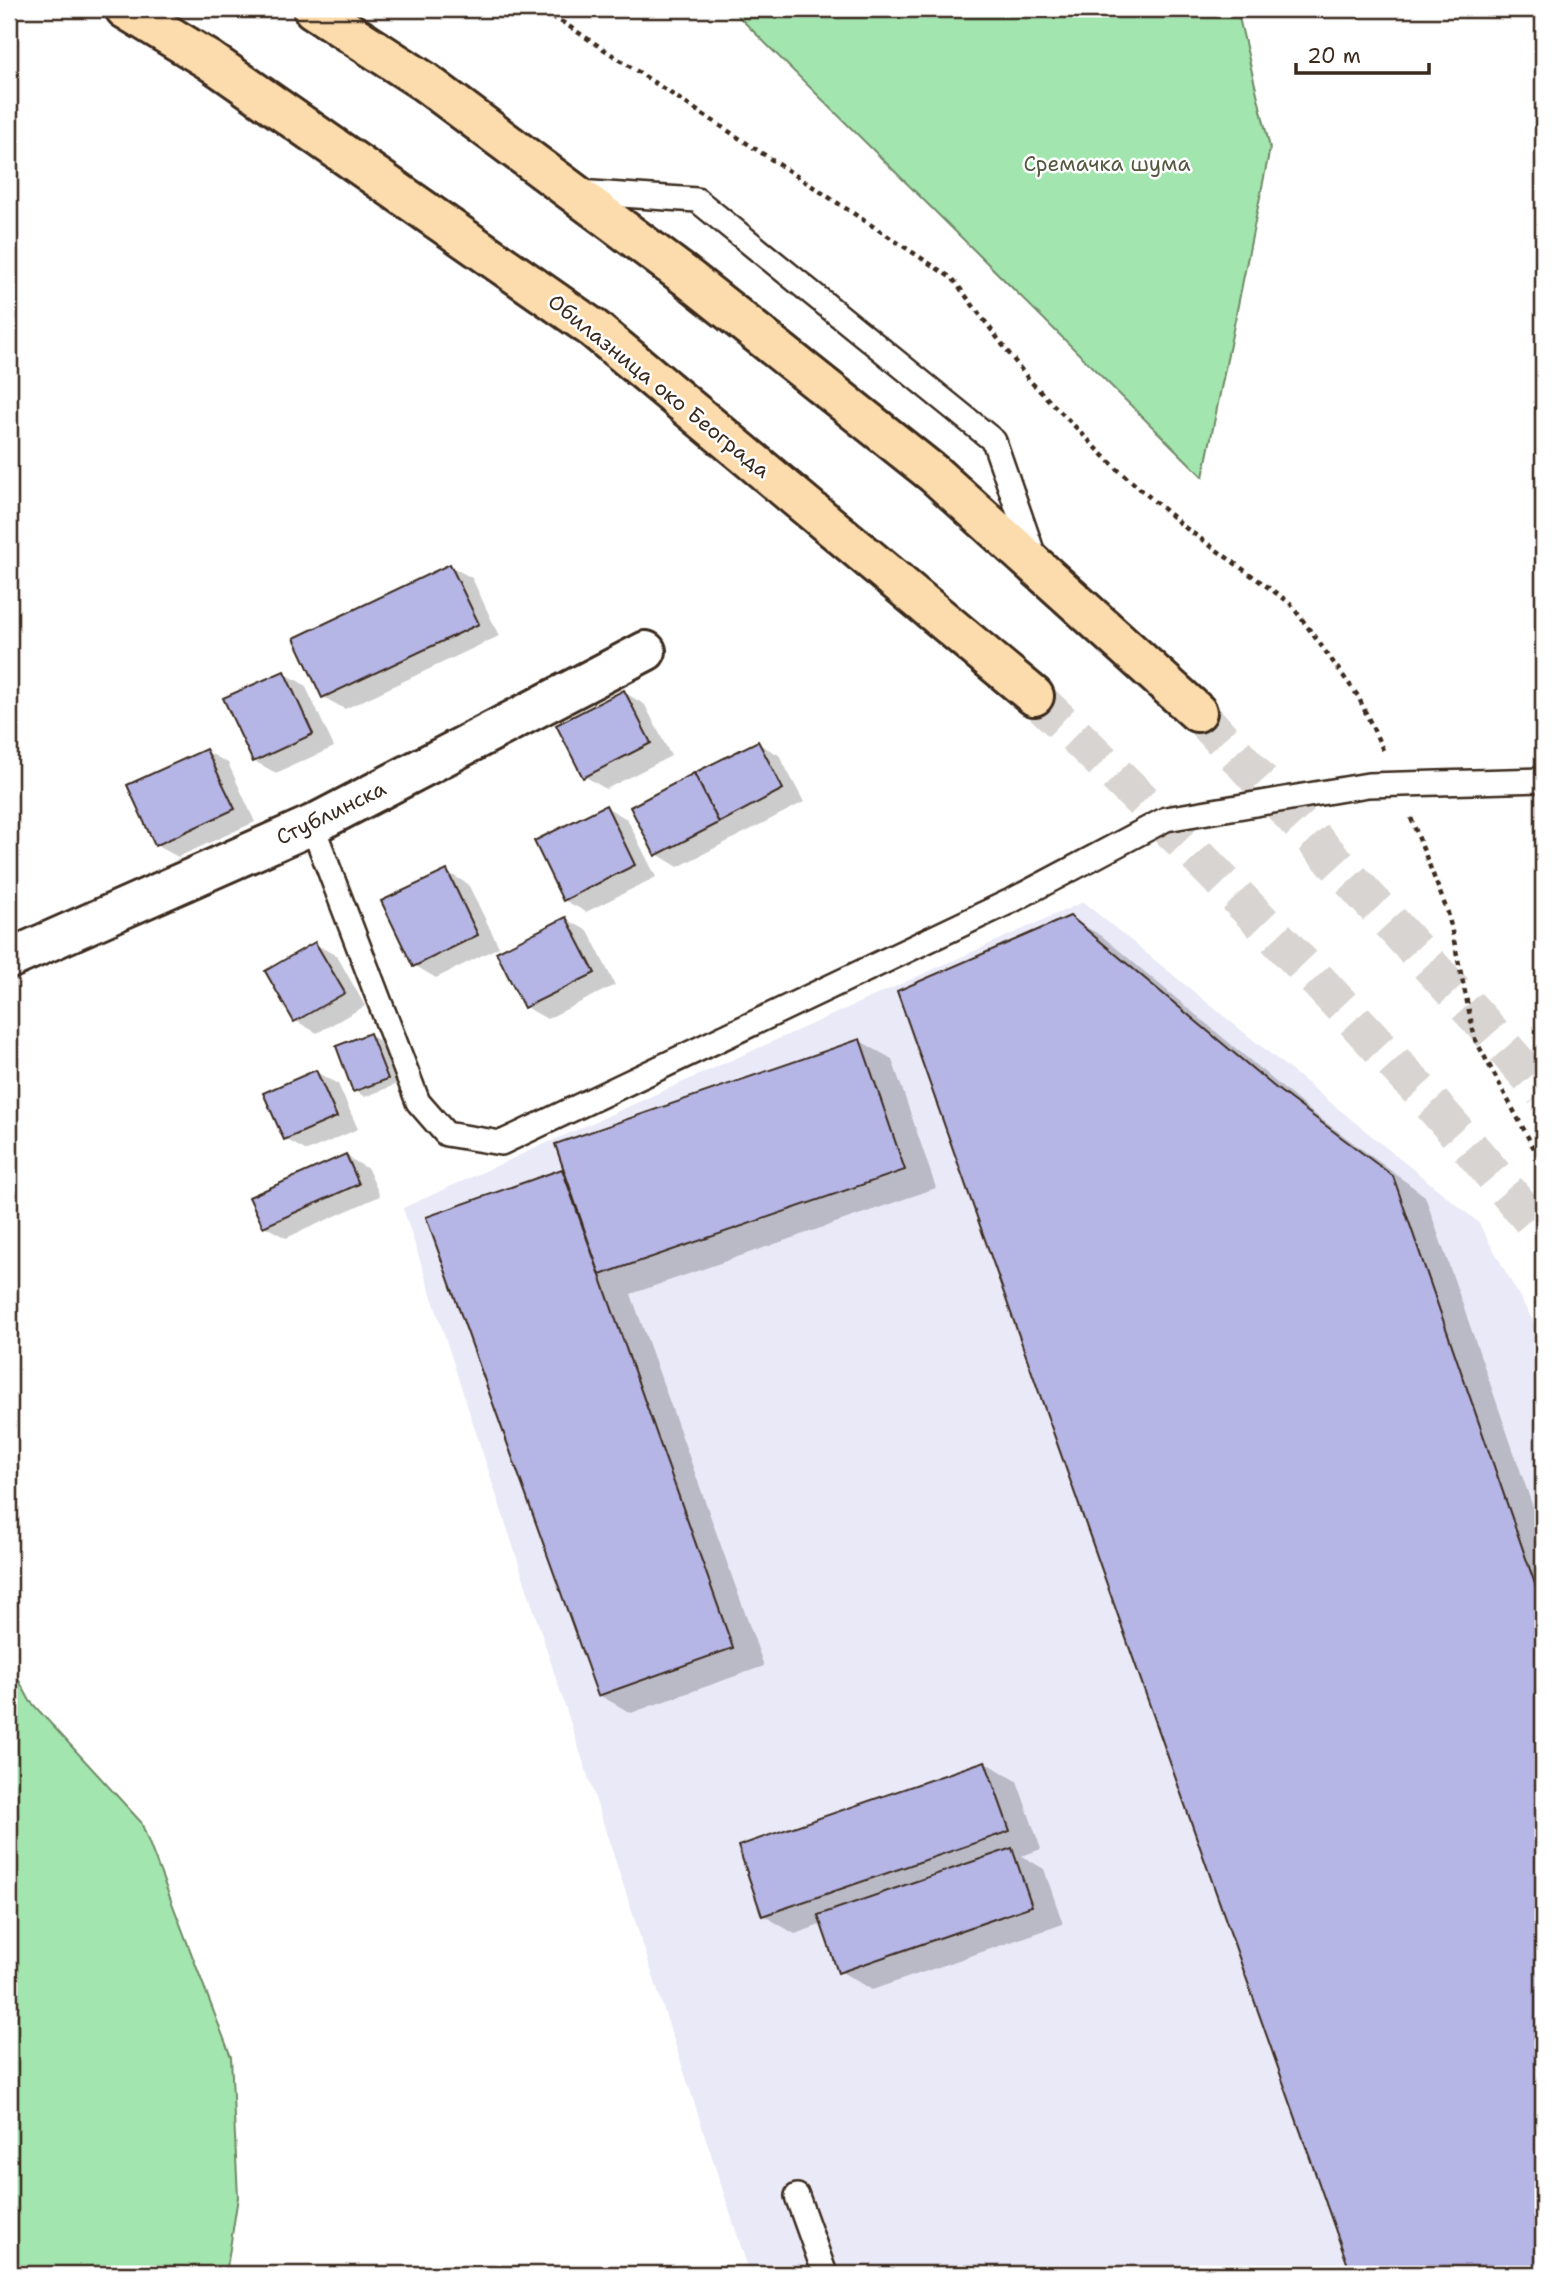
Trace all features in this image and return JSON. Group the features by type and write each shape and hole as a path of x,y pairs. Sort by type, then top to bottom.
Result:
{"highway":[{"name":"Обилазница око Београда","path":"125,9 209,60 594,329 1034,696"},
{"path":"313,9 425,82 684,275 934,474 1198,712"}],"street":[{"name":"Стублинска","path":"9,960 312,825 646,651"}],"lane":[{"path":"571,191 697,200 994,441 1038,568"},
{"path":"312,825 418,1102 446,1134 501,1143 1013,900 1166,819 1368,785 1543,780"},
{"path":"797,2196 825,2274"}],"path":[{"path":"533,9 564,23 953,279 1029,380 1115,467 1183,526 1290,603 1358,696 1397,784 1448,913 1475,1039 1543,1165"}],"shaded area":[{"path":"1083,902 1478,1222 1543,1339 1543,2274 750,2274 403,1208"}],"green space":[{"name":"Сремачка шума","path":"731,9 1237,9 1270,148 1203,477"},
{"path":"9,1662 30,1701 141,1822 231,2057 238,2197 226,2274 9,2274"}],"building":[{"path":"450,564 479,624 322,698 294,638"},
{"path":"284,671 313,734 253,762 223,698"},
{"path":"624,690 651,743 583,778 556,725"},
{"path":"758,741 783,789 719,823 694,773"},
{"path":"206,749 235,809 155,846 127,785"},
{"path":"694,773 719,823 655,856 630,807"},
{"path":"606,805 635,865 563,901 534,841"},
{"path":"447,870 478,935 413,967 381,901"},
{"path":"1070,916 1277,1089 1393,1176 1543,1607 1543,2274 1351,2274 897,991"},
{"path":"566,917 595,973 524,1008 496,952"},
{"path":"315,942 345,993 294,1022 265,971"},
{"path":"370,1033 388,1079 353,1092 336,1046"},
{"path":"860,1039 905,1170 600,1275 555,1144"},
{"path":"316,1070 337,1117 284,1140 263,1093"},
{"path":"346,1154 359,1184 263,1227 249,1197"},
{"path":"562,1169 733,1648 598,1696 426,1217"},
{"path":"985,1761 1010,1831 762,1916 738,1846"},
{"path":"1012,1848 1032,1906 838,1973 818,1915"}],"tunnel":[{"path":"1034,696 1186,844 1333,997 1429,1101 1543,1233"},
{"path":"1197,712 1543,1092"}]}
